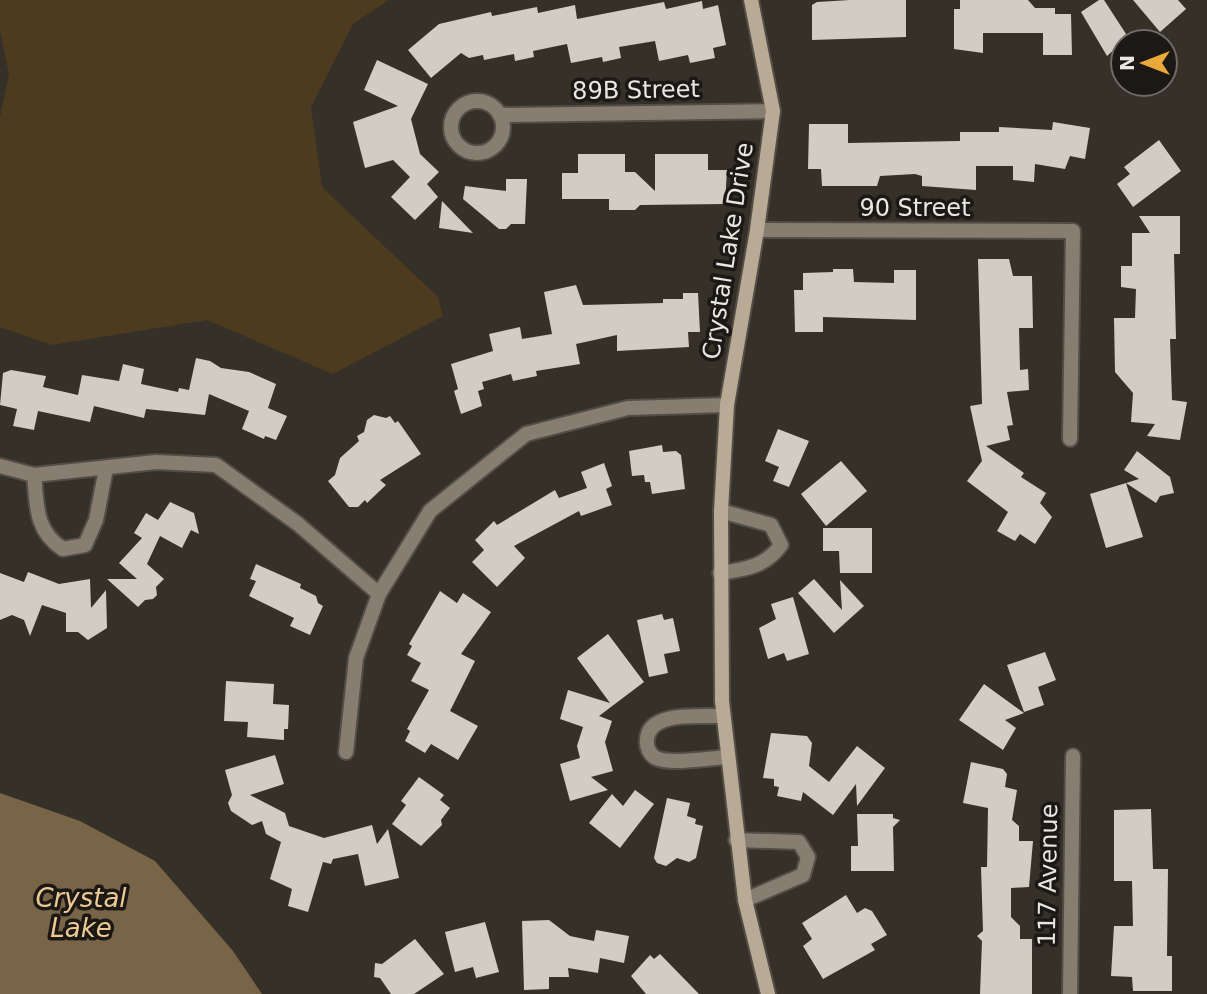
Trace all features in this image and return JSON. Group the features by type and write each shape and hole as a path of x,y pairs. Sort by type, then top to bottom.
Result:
{"street":[{"name":"Crystal Lake Drive","path":"751,0 773,111 757,230 727,405 720,573 723,716 736,840 745,900 768,994"},
{"name":"89B Street","path":"500,115 773,111"},
{"name":"90 Street","path":"757,230 1073,231 1070,439"},
{"path":"346,752 356,658 379,594 430,510 526,434 628,408 727,405"},
{"path":"0,466 33,475 177,461 216,464 298,524 379,594"},
{"path":"33,475 39,524 50,540 63,549 85,545 96,520 106,469"},
{"path":"720,573 756,567 771,558 781,545 771,525 721,511"},
{"path":"723,716 661,720 650,729 647,740 649,751 656,758 666,760 727,757"},
{"name":"117 Avenue","path":"1070,994 1073,756"},
{"path":"736,840 799,842 808,857 803,875 745,900"}],"shaded area":[{"path":"0,0 389,0 353,24 311,107 322,187 438,297 443,316 333,374 207,320 52,345 0,327 0,117 9,74 0,31"}],"water":[{"name":"Crystal Lake","path":"0,793 80,821 155,861 233,951 262,994 0,994"}],"building":[{"path":"906,0 906,37 812,40 812,5 817,2"},
{"path":"960,0 1028,0 1035,8 1055,8 1055,14 1071,14 1072,55 1043,55 1043,33 983,33 983,53 954,49 954,9 960,9"},
{"path":"1099,0 1104,0 1122,28 1109,28 1107,56 1081,12"},
{"path":"1133,0 1178,0 1186,9 1165,28 1157,28"},
{"path":"702,1 703,9 718,5 726,45 713,48 715,58 690,63 688,55 659,61 655,41 619,47 621,58 603,62 602,57 571,63 567,44 533,51 534,57 515,61 514,54 484,60 483,55 469,58 461,53 431,78 408,50 439,24 491,12 492,16 537,7 538,13 575,5 577,19 664,2 666,9"},
{"path":"377,60 428,84 411,119 420,154 439,172 427,184 438,197 415,220 391,197 410,177 393,160 365,168 353,122 398,106 364,90"},
{"path":"1053,122 1090,128 1085,159 1070,156 1065,169 1035,164 1034,182 1013,180 1013,166 976,166 976,190 922,186 922,176 915,174 880,176 877,186 822,186 821,169 808,169 809,124 848,124 848,143 960,141 960,132 999,132 999,127 1052,130"},
{"path":"1159,140 1181,171 1133,207 1117,184 1130,174 1124,167"},
{"path":"578,154 625,154 625,172 635,172 655,191 655,154 708,154 708,170 727,170 725,204 640,205 635,210 609,210 609,199 562,199 562,173 578,173"},
{"path":"506,179 527,179 525,224 511,224 506,229 499,229 463,199 465,186 506,191"},
{"path":"442,201 473,233 439,228"},
{"path":"1139,216 1180,216 1180,254 1174,254 1176,339 1170,339 1172,400 1187,402 1180,440 1147,436 1155,424 1131,422 1133,393 1115,372 1114,318 1135,318 1136,289 1121,287 1121,266 1132,266 1132,233 1150,233"},
{"path":"978,259 1009,259 1013,276 1032,276 1033,328 1019,328 1020,370 1028,369 1029,390 1007,392 1013,425 1007,426 1010,440 986,446 1024,473 1021,477 1046,493 1040,503 1052,517 1035,544 1020,534 1015,541 997,531 1008,512 967,481 982,461 970,406 982,404"},
{"path":"833,269 853,269 854,282 894,283 894,270 916,270 916,320 823,317 823,332 795,332 794,290 803,290 803,273 833,272"},
{"path":"576,285 583,305 663,303 663,299 683,299 683,293 698,293 700,332 688,332 689,347 617,351 617,335 576,344 580,364 536,371 537,376 513,381 511,374 482,382 484,389 478,391 482,406 461,414 454,391 458,389 451,364 493,351 489,334 520,327 522,339 552,334 544,292"},
{"path":"196,358 210,361 221,368 249,372 276,384 268,408 287,416 276,440 265,436 264,439 242,429 249,411 209,394 205,415 146,409 144,418 94,406 90,422 38,411 34,430 13,426 17,409 0,405 3,373 11,370 46,376 43,387 78,395 82,375 119,381 123,364 144,369 141,384 178,392 179,388 189,390"},
{"path":"374,415 386,418 390,416 395,423 398,421 421,454 380,480 386,485 367,503 365,500 358,507 349,507 328,481 335,475 340,458 359,441 357,436 364,432 367,420"},
{"path":"778,429 809,441 789,487 773,481 779,467 765,461"},
{"path":"662,445 663,452 676,451 681,455 685,489 652,494 650,482 645,482 644,475 632,476 629,451"},
{"path":"1137,451 1170,477 1174,493 1160,496 1156,503 1126,483 1139,479 1124,470"},
{"path":"841,461 867,491 826,526 801,494"},
{"path":"604,463 612,486 606,489 612,505 581,516 579,511 514,546 525,558 497,587 472,562 484,550 475,540 494,521 497,525 555,490 559,498 587,488 581,472"},
{"path":"1126,483 1143,537 1106,548 1090,494"},
{"path":"170,502 194,513 199,534 191,530 182,548 160,536 147,564 164,579 156,587 157,595 153,599 145,600 138,607 107,579 137,579 119,563 142,538 134,533 146,513 158,520"},
{"path":"823,528 872,528 872,573 840,573 839,551 823,551"},
{"path":"256,564 301,584 300,588 316,596 318,603 323,606 310,635 290,626 294,618 249,596 256,581 250,579"},
{"path":"28,572 59,584 90,579 91,608 106,590 107,628 88,640 78,632 66,632 66,613 42,605 30,636 24,620 12,615 0,620 0,573 24,582"},
{"path":"814,579 842,610 840,580 864,606 834,633 798,593"},
{"path":"440,591 457,603 463,593 491,612 461,654 475,661 450,711 478,726 458,760 431,744 425,753 405,741 410,731 407,729 429,690 411,681 421,663 407,655 412,646 409,644"},
{"path":"793,597 809,654 787,661 784,653 768,659 759,628 776,619 771,604"},
{"path":"662,614 664,620 673,618 680,651 664,654 668,673 649,677 637,620"},
{"path":"608,634 644,682 599,716 612,721 605,742 613,771 591,777 608,790 570,801 560,764 580,758 577,746 583,727 560,719 568,690 610,703 577,658"},
{"path":"1045,652 1056,680 1038,687 1044,705 1024,712 1007,665"},
{"path":"226,681 274,684 273,704 289,705 288,729 284,729 284,740 247,737 248,722 224,721"},
{"path":"984,684 1024,713 1005,720 1016,728 1003,750 959,720"},
{"path":"771,733 807,736 812,743 809,766 829,782 857,746 885,768 857,806 856,784 833,815 803,792 801,801 777,796 779,787 774,786 774,779 763,778"},
{"path":"275,755 284,784 250,795 285,813 289,826 324,838 372,825 377,844 388,829 399,878 365,886 358,854 333,859 331,864 323,862 308,912 288,906 292,889 270,879 281,842 266,834 262,821 252,825 231,811 228,803 232,795 225,770"},
{"path":"971,762 1003,769 1007,774 1005,787 1017,790 1012,820 1019,826 1019,841 1033,841 1029,887 1011,888 1011,917 1020,926 1020,939 1032,939 1032,994 980,994 982,941 977,936 983,931 981,867 987,867 988,808 963,803"},
{"path":"419,777 444,795 440,800 450,808 441,820 442,825 421,846 392,824 406,805 401,801"},
{"path":"635,790 654,804 620,848 589,823 612,794 623,806"},
{"path":"667,798 690,803 687,816 696,819 695,824 703,826 696,858 689,862 677,858 666,866 657,863 654,858"},
{"path":"1151,809 1153,869 1168,869 1167,956 1172,956 1172,991 1133,991 1132,977 1111,976 1114,926 1133,926 1132,881 1114,881 1114,810"},
{"path":"857,814 893,814 893,818 900,820 893,827 894,871 851,871 851,846 858,846"},
{"path":"846,895 857,913 865,908 872,911 887,935 871,944 875,950 823,979 803,946 812,939 802,923"},
{"path":"549,920 570,936 594,941 596,930 629,936 624,963 600,958 598,973 568,968 569,977 549,977 549,989 524,990 522,921"},
{"path":"485,922 499,972 476,978 473,967 455,972 445,932"},
{"path":"415,939 444,974 414,994 391,994 380,978 374,977 375,963 382,964"},
{"path":"660,954 699,994 646,994 631,976 650,955 654,959"}]}
